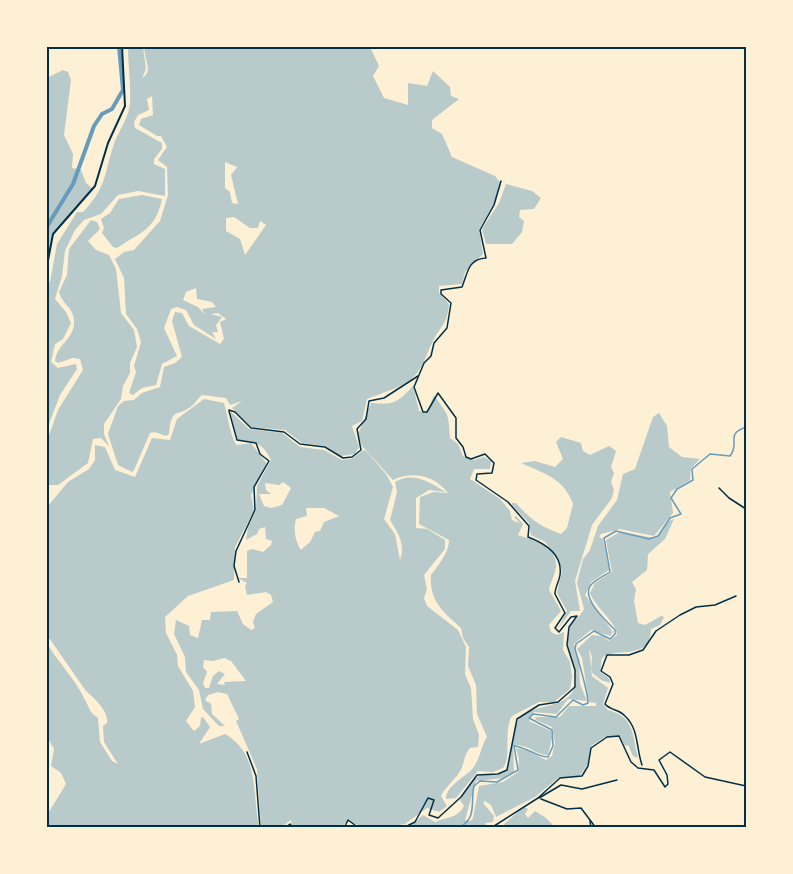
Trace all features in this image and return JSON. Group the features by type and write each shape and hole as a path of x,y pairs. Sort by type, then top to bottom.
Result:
{"street":[{"path":"46,271 53,234 95,186 108,143 125,106 122,46"},
{"path":"403,828 415,822 428,798 434,800 429,814 438,818 461,797 477,775 498,774 507,770 517,719 539,705 558,702 573,690 575,684 574,665 567,645 569,627 577,616 571,617 559,632 555,628 565,613 555,594 560,574 559,562 552,550 528,537 529,526 508,502 476,480 477,474 492,473 492,458 484,454 474,459 466,457 455,435 456,418 437,392 427,412 421,410 414,387 431,356 434,343 449,321 451,303 441,294 441,290 462,287 470,266 476,259 486,258 480,230 494,205 501,181"},
{"path":"238,582 234,566 236,551 255,510 254,487 269,461 260,454 256,443 239,442 235,438 229,410 235,412 251,428 284,432 300,444 325,447 340,457 352,457 361,450 357,429 366,419 369,401 384,398 419,375"},
{"path":"719,488 729,498 747,509"},
{"path":"642,766 634,727 623,713 611,710 605,704 613,684 610,677 601,671 603,659 607,655 629,656 643,650 656,631 680,615 696,607 715,605 736,596"},
{"path":"538,798 560,778 582,776 588,766 591,748 607,737 619,736 631,762 638,768 642,766 657,773 666,787 667,775 659,760 670,752 705,777 747,786"},
{"path":"247,752 256,776 260,828"},
{"path":"491,828 561,785 582,789 617,780"},
{"path":"538,798 567,809 581,808 596,828"},
{"path":"344,828 348,820 359,828"},
{"path":"590,820 591,828"},
{"path":"285,828 290,824 293,828"}],"shaded area":[{"path":"128,47 143,47 146,69 142,78 148,71 145,47 370,47 379,66 373,76 384,98 408,105 408,83 427,86 433,71 450,87 451,96 459,99 432,120 432,128 442,134 452,157 495,176 500,182 496,201 479,229 483,254 465,272 462,284 439,286 439,293 449,304 445,322 415,376 402,385 367,399 362,421 352,426 359,447 355,454 341,456 326,446 302,443 285,430 251,427 232,408 242,401 230,405 226,398 202,395 187,410 173,416 169,434 166,436 155,432 150,433 132,472 118,465 108,434 118,406 124,401 134,400 142,393 160,387 164,367 175,363 182,357 172,321 175,312 182,313 189,326 220,344 224,339 220,322 226,319 218,313 211,314 222,317 216,325 218,332 212,332 216,339 194,325 186,310 177,307 171,309 164,328 177,356 162,364 156,385 142,388 133,395 129,393 136,372 134,366 141,342 137,329 126,314 124,278 115,259 124,252 134,250 160,221 168,195 167,167 158,160 167,147 161,136 139,125 141,119 153,115 152,96 147,99 149,110 138,115 134,122 135,128 162,143 162,149 154,159 154,164 165,169 165,196 138,191 118,195 101,214 84,220 75,230 65,251 62,276 55,299 66,312 71,323 63,339 55,344 51,362 58,368 76,364 77,369 60,395 47,429 47,282 50,282 57,244 77,212 83,212 97,194 115,141 128,113 130,96","holes":["225,162 237,167 231,175 238,204 232,203 230,192 225,188","234,217 250,228 258,228 260,221 266,225 245,255 240,239 226,231 226,218","196,288 197,299 212,302 216,307 202,309 205,315 198,307 183,300 186,292"]},
{"path":"63,70 68,72 71,80 64,135 73,154 72,168 81,170 86,183 93,189 53,234 47,271 47,78"},
{"path":"506,184 532,191 541,198 534,209 520,210 519,217 524,221 522,232 512,244 486,244 482,229 499,203"},
{"path":"142,195 162,199 155,218 140,234 117,248 113,247 102,233 104,228 101,219 110,213 119,199"},
{"path":"91,220 97,222 100,229 88,241 96,250 109,255 116,269 121,313 134,330 137,347 130,363 130,373 123,386 121,399 104,424 104,434 109,446 101,438 93,439 88,463 58,485 47,485 47,441 58,410 83,370 80,359 73,358 58,363 55,361 56,355 74,326 72,312 62,300 59,292 67,275 69,249"},
{"path":"413,386 419,411 427,412 434,395 443,407 449,423 450,438 458,444 463,456 474,460 484,457 491,461 490,469 474,469 470,479 500,499 510,511 512,520 520,523 514,517 516,516 523,524 518,535 543,545 553,554 556,567 549,590 561,611 549,625 551,632 557,635 564,632 563,650 570,662 572,677 570,689 554,702 539,702 512,716 508,729 506,763 503,768 493,772 478,771 456,798 446,799 452,786 470,772 487,737 477,714 476,685 468,666 469,647 463,638 461,628 439,606 432,592 431,575 445,554 449,540 419,524 420,497 434,492 448,493 436,482 422,476 400,477 393,480 362,446 358,434 371,403 395,402"},
{"path":"204,399 224,403 231,432 237,445 251,443 267,464 251,495 254,511 235,547 234,580 188,596 165,617 166,633 177,655 178,666 193,691 195,707 186,721 194,731 200,726 203,717 210,727 199,744 225,734 244,752 252,776 259,827 47,827 47,815 66,784 61,773 51,766 54,749 47,737 46,641 76,684 91,712 98,718 100,742 112,761 118,764 104,742 103,726 107,723 106,714 86,691 47,635 47,507 68,482 89,469 95,460 95,445 105,447 115,470 135,477 152,438 170,440 177,419"},
{"path":"230,411 249,429 282,433 300,447 324,450 342,460 351,459 364,450 367,452 386,474 393,487 384,519 395,534 400,560 401,543 390,520 397,492 395,482 408,478 421,479 446,492 429,490 416,498 416,528 427,529 445,540 445,549 424,575 427,589 424,598 427,606 458,630 466,647 465,674 471,688 473,719 479,735 478,747 470,748 460,771 441,796 447,806 439,812 427,808 405,824 387,827 364,827 347,821 341,827 292,827 291,820 281,827 261,827 257,769 236,721 239,719 227,694 218,692 208,695 205,700 211,704 212,714 225,726 219,726 203,709 199,690 186,672 185,657 174,634 176,620 189,626 190,635 198,638 202,620 210,620 211,612 237,611 243,624 251,630 255,628 253,622 256,614 273,602 271,595 266,592 247,595 245,586 247,583 238,578 247,578 247,551 252,549 263,552 272,541 266,539 265,527 246,540 248,528 256,511 257,486 271,460 258,444 238,440","holes":["283,482 291,488 282,505 271,508 264,506 259,494 271,494 266,490 265,483 279,485","306,508 324,508 339,516 324,522 320,531 315,532 310,542 301,550 296,539 295,523 296,519 307,516","224,658 231,661 246,681 224,682 225,685 217,684 225,674 219,671 213,676 209,688 205,688 203,683 207,672 203,667 204,660 213,661"]},
{"path":"659,413 667,426 669,447 682,457 700,459 691,468 690,480 670,492 673,513 654,536 620,529 601,534 599,537 603,539 609,570 591,582 585,595 613,632 610,636 591,630 574,644 579,661 580,684 587,701 568,699 557,714 534,712 529,721 551,731 552,738 548,755 523,746 513,746 514,772 504,778 476,781 465,820 471,821 473,818 479,786 503,782 518,772 519,759 516,748 527,750 546,760 552,756 555,743 552,727 536,720 535,717 560,717 569,706 596,706 596,703 589,702 582,658 577,649 592,635 602,636 609,641 617,635 613,625 590,593 595,583 612,572 606,540 620,532 655,538 668,522 674,519 665,539 648,554 647,570 632,582 636,589 634,601 638,623 645,625 661,616 664,617 660,625 651,629 645,646 639,650 616,653 602,658 600,672 609,678 610,683 601,680 592,672 592,676 608,688 603,704 608,710 617,713 628,722 638,758 633,756 628,745 625,746 620,736 605,737 591,746 588,763 580,776 558,778 535,797 496,817 491,805 485,801 483,803 494,816 493,822 485,823 487,827 408,828 423,815 435,822 459,813 464,806 460,800 473,781 479,776 499,775 507,770 518,721 531,711 565,700 571,694 576,678 568,635 571,625 584,609 577,583 583,559 590,550 598,526 617,500 623,474 635,469 653,417"},
{"path":"561,437 581,443 583,451 590,455 609,446 616,451 611,467 614,473 611,482 614,490 612,498 592,525 575,581 580,611 571,611 558,629 567,611 557,593 562,571 558,558 545,542 531,535 529,523 512,503 516,503 542,525 561,534 567,528 573,504 569,495 552,478 521,463 535,461 555,467 563,459 556,442"},
{"path":"524,807 528,809 525,814 528,818 535,811 555,827 506,827 504,824"}],"waterway":[{"path":"46,228 73,184 94,126 102,114 112,109 123,90 119,46"},
{"path":"458,828 471,815 474,786 480,781 497,782 518,770 514,746 548,757 553,746 552,730 529,718 533,714 556,717 573,700 583,705 588,703 575,649 576,644 594,631 610,639 615,634 615,630 592,603 588,591 594,582 610,572 604,538 616,531 649,539 658,536 670,518 681,514 671,498 677,489 693,480 692,469 710,454 730,456 734,447 734,436 746,427"}]}
